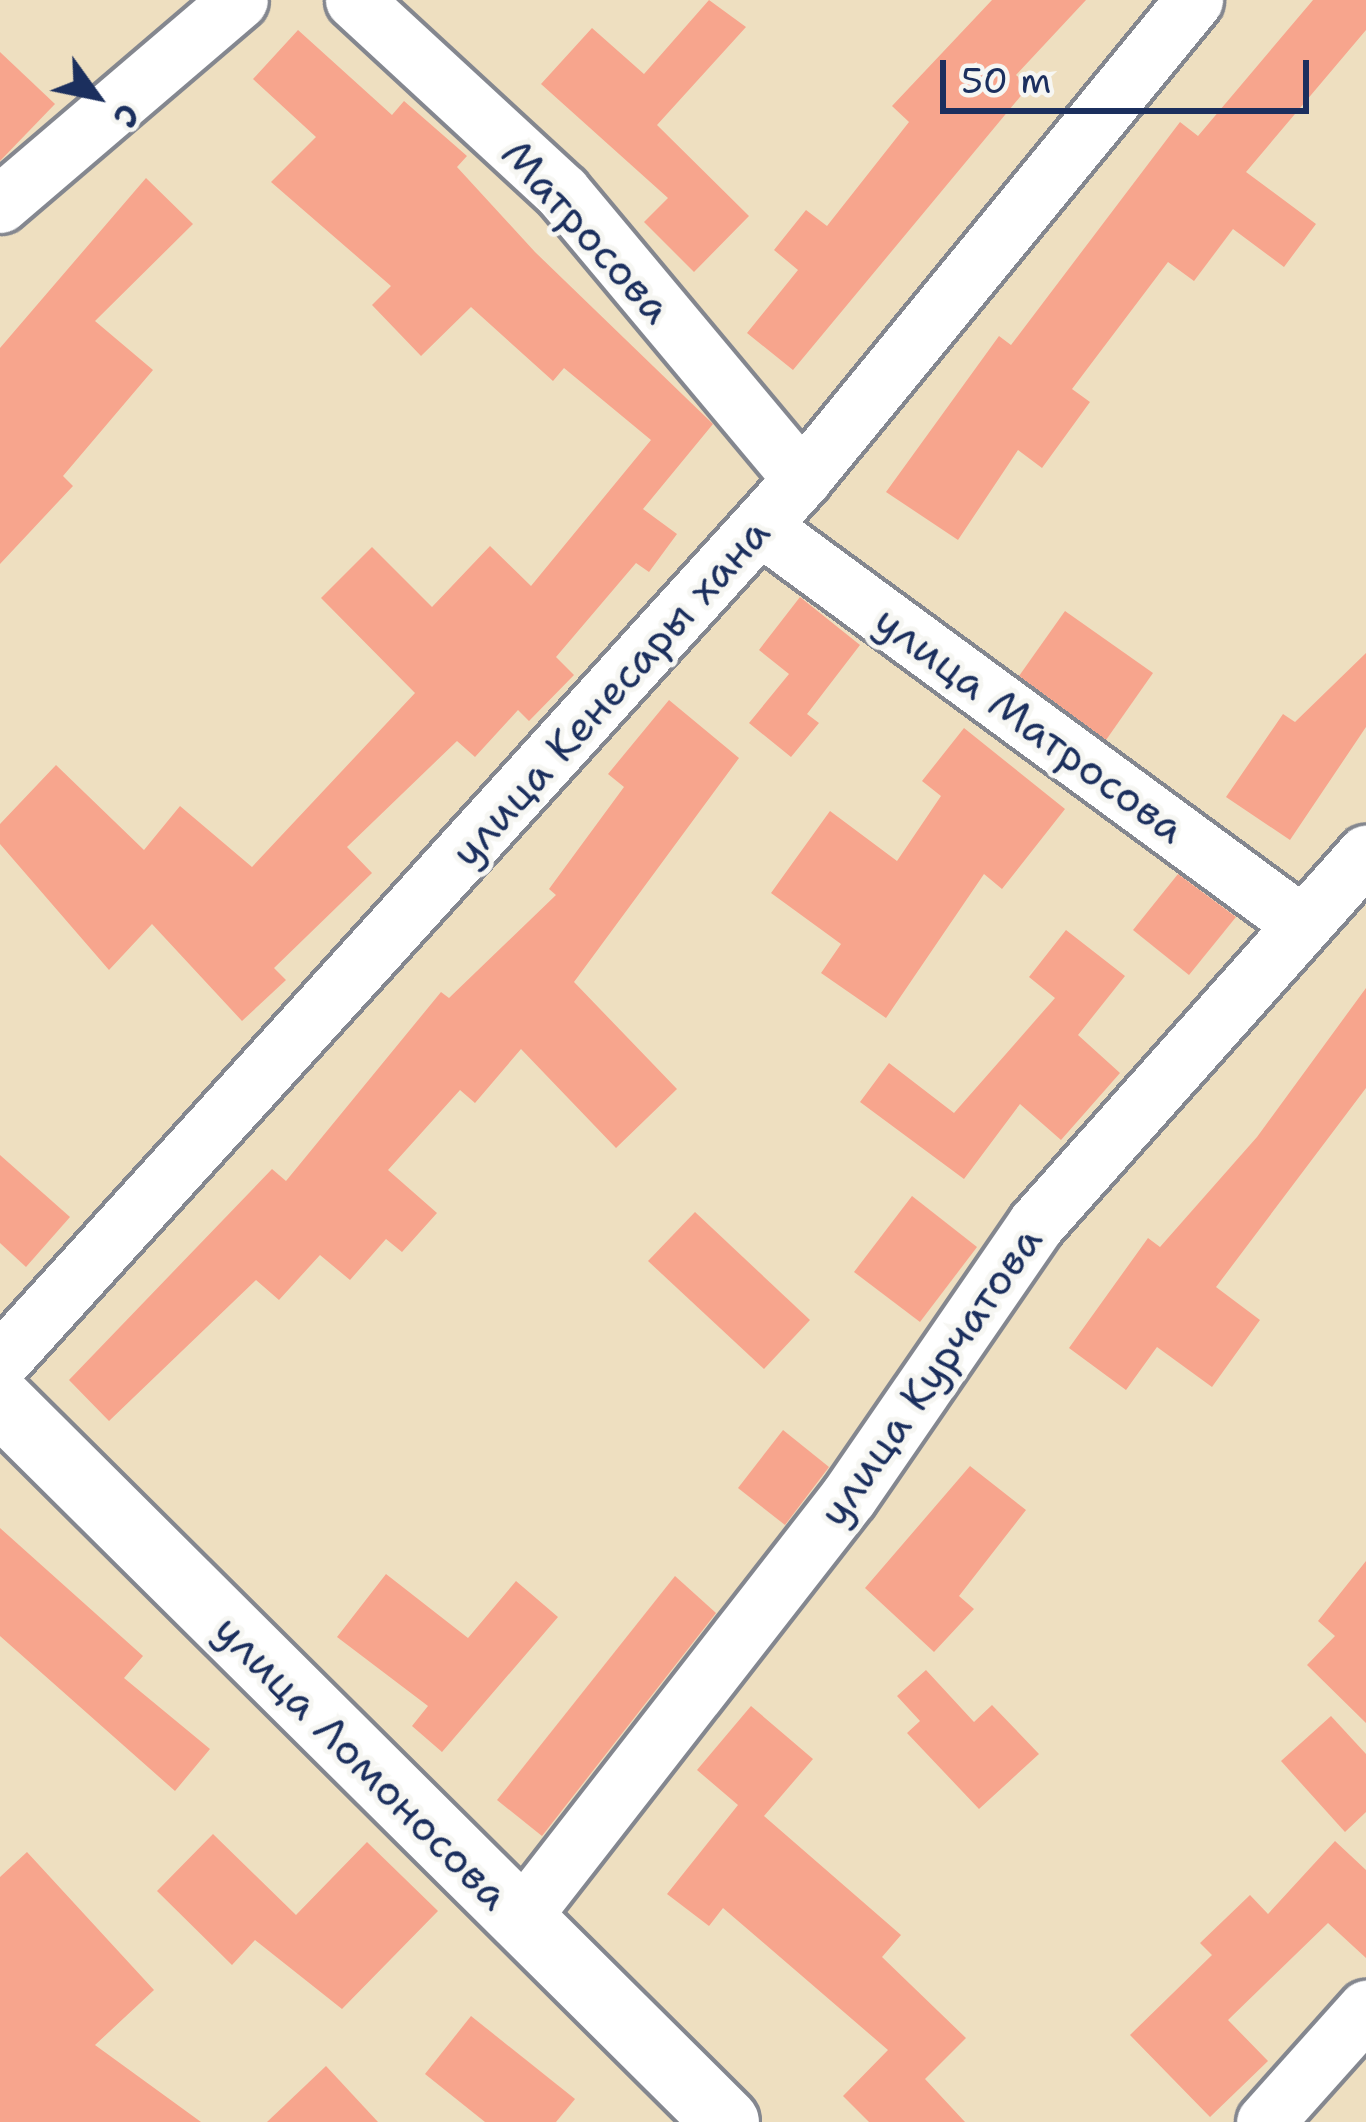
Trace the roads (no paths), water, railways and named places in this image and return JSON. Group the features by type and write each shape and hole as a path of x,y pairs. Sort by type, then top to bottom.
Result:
{"main road":[{"name":"улица Ломоносова","path":"0,1401 726,2122"}],"street":[{"path":"0,204 239,0"},
{"name":"Матросова","path":"354,0 562,192 802,479"},
{"name":"улица Кенесары хана","path":"0,1361 802,479 1193,0"},
{"name":"улица Матросова","path":"760,526 1299,922"},
{"name":"улица Курчатова","path":"519,1920 848,1496 1036,1224 1299,922 1366,854"},
{"path":"1265,2122 1366,2009"}]}
